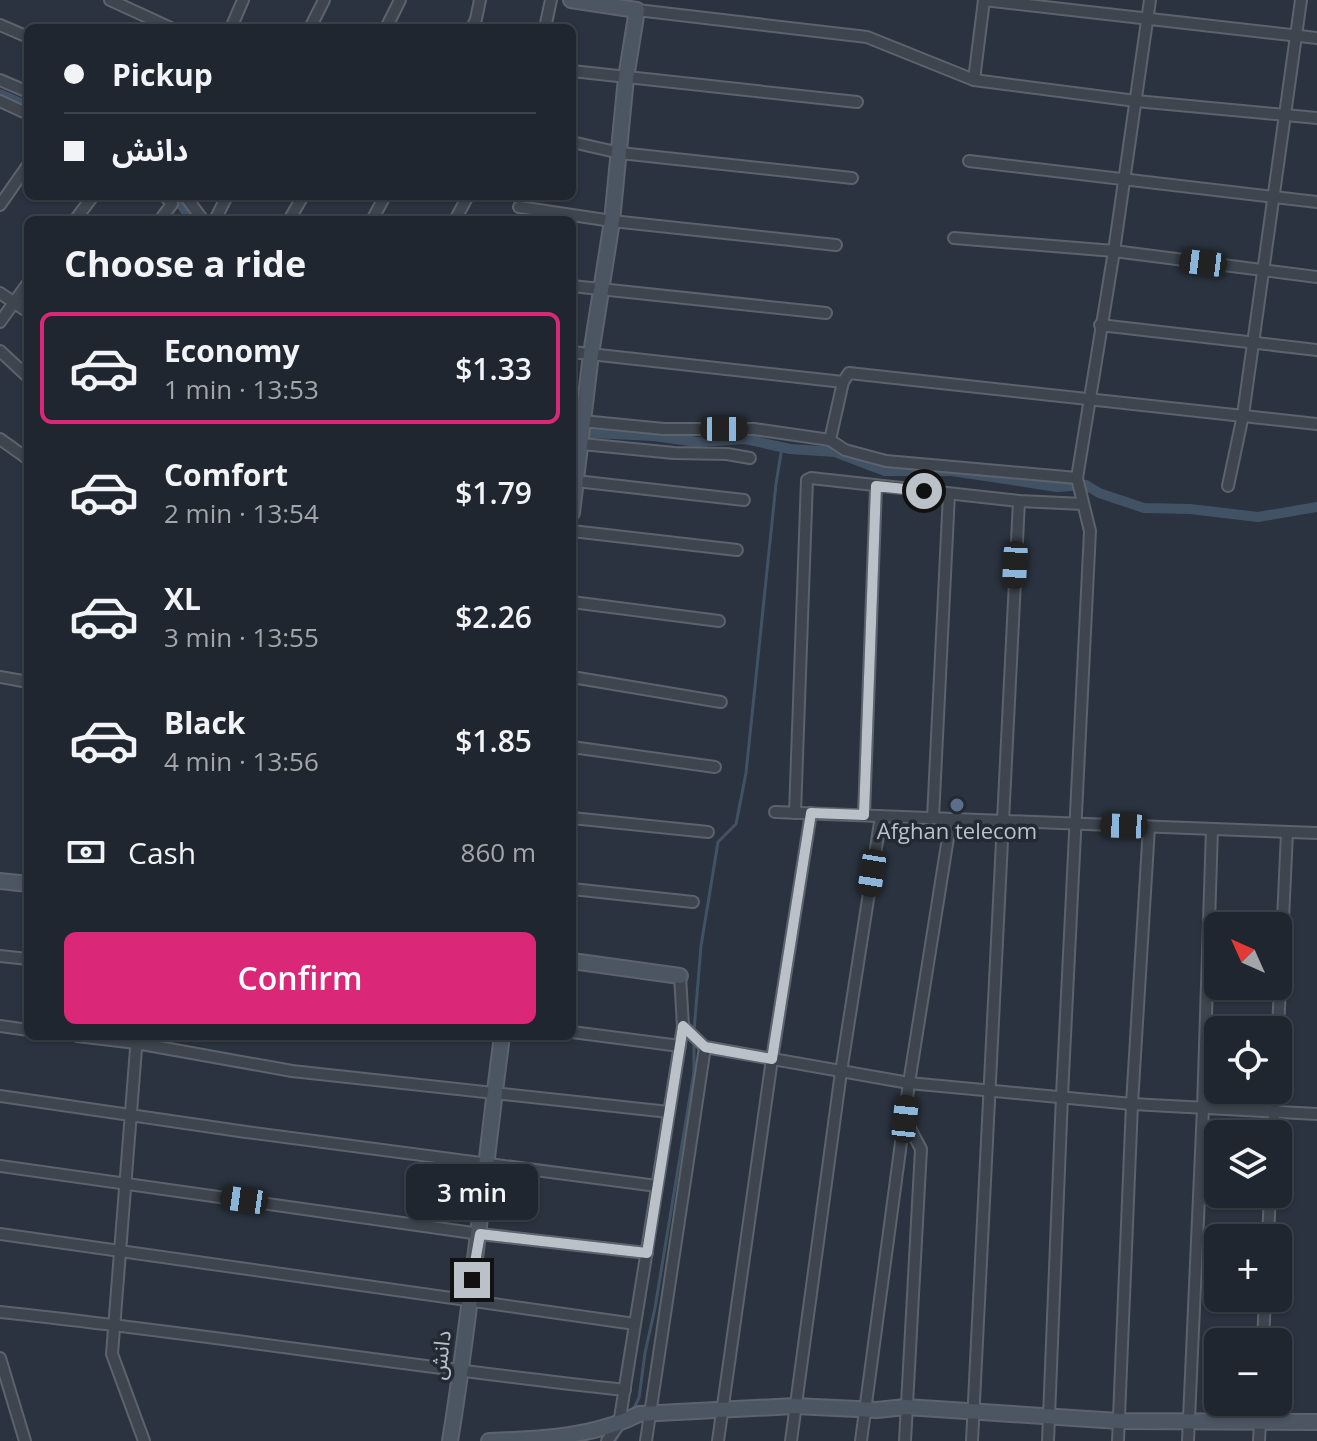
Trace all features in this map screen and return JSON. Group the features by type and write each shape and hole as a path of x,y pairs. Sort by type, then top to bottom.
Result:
{"main road":[{"path":"571,0 638,5 626,78 612,221 577,420 576,443"},
{"path":"0,881 24,884"},
{"path":"576,962 680,976"},
{"name":"دانش","path":"450,1441 480,1234 502,1040"},
{"path":"489,1441 550,1438 619,1424 644,1414 795,1406 906,1407 1119,1421 1317,1422"}],"street":[{"path":"110,0 162,24"},
{"path":"233,24 243,0"},
{"path":"312,24 324,0"},
{"path":"388,24 400,0"},
{"path":"473,24 480,0"},
{"path":"546,24 551,0"},
{"path":"974,80 984,0 1317,38"},
{"path":"1048,1441 1090,531 1077,478 1150,0"},
{"path":"1228,486 1243,415 1301,0"},
{"path":"638,5 867,37 974,80 1136,101 1317,118"},
{"path":"0,25 24,35"},
{"path":"576,72 857,102"},
{"path":"0,80 24,90"},
{"path":"0,101 24,112"},
{"path":"576,143 620,153 852,178"},
{"path":"969,161 1317,202"},
{"path":"0,205 24,171"},
{"path":"163,216 172,204 168,200"},
{"path":"519,207 612,221 836,245"},
{"path":"954,238 1114,251 1317,277"},
{"path":"576,287 826,313"},
{"path":"0,322 24,288"},
{"path":"0,293 24,309"},
{"path":"1100,325 1317,350"},
{"path":"0,351 24,373"},
{"path":"576,352 843,382"},
{"path":"830,440 843,382 849,373 1317,424"},
{"path":"577,420 664,429 754,429 830,440 845,450 886,461 1077,478"},
{"path":"0,439 24,456"},
{"path":"576,443 750,458"},
{"path":"795,813 806,483 811,478 1019,501 1083,504"},
{"path":"576,481 744,500"},
{"path":"864,815 876,486"},
{"path":"933,818 949,494"},
{"path":"972,1441 1019,501"},
{"path":"576,531 737,550"},
{"path":"576,603 719,621"},
{"path":"0,677 24,681"},
{"path":"576,678 721,702"},
{"path":"576,748 715,767"},
{"path":"775,812 1317,833"},
{"path":"718,1441 772,1059 811,813"},
{"path":"791,1441 841,1072 881,816"},
{"path":"576,818 708,832"},
{"path":"861,1441 909,1083 951,819"},
{"path":"1118,1441 1132,1104 1149,827"},
{"path":"1188,1441 1212,829"},
{"path":"1279,1016 1287,832"},
{"path":"576,889 693,902"},
{"path":"0,956 24,959"},
{"path":"607,1441 619,1424 680,1046 683,1026 680,976"},
{"path":"0,1026 24,1029"},
{"path":"683,1026 705,1047 909,1083 1132,1104 1317,1114"},
{"path":"576,1033 680,1046"},
{"path":"144,1441 112,1354 136,1040 292,1071 669,1112"},
{"path":"646,1441 644,1414 705,1047"},
{"path":"0,1096 657,1186"},
{"path":"1274,1104 1274,1120"},
{"path":"905,1119 921,1149 905,1441"},
{"path":"0,1166 480,1234 647,1253"},
{"path":"0,1234 635,1324"},
{"path":"0,1312 115,1324 461,1372 625,1390"},
{"path":"0,1358 25,1441"},
{"path":"1259,1441 1260,1416"}],"waterway":[{"path":"0,94 24,104"},
{"path":"178,200 189,216"},
{"path":"576,432 654,436 697,442 745,439 790,449 835,452 885,471 952,471 1057,487 1086,485 1099,493 1144,508 1190,509 1258,517 1317,507"},
{"path":"694,1031 701,946 718,842 736,824 746,773 782,447"},
{"path":"632,1412 639,1398 655,1308 694,1072 694,1042"},
{"path":"615,1441 624,1426"}],"place":[{"name":"Afghan telecom","path":"957,805"}],"route":[{"path":"472,1280 480,1234 647,1253 683,1026 705,1047 772,1059 811,813 864,815 876,486 924,491"}]}
